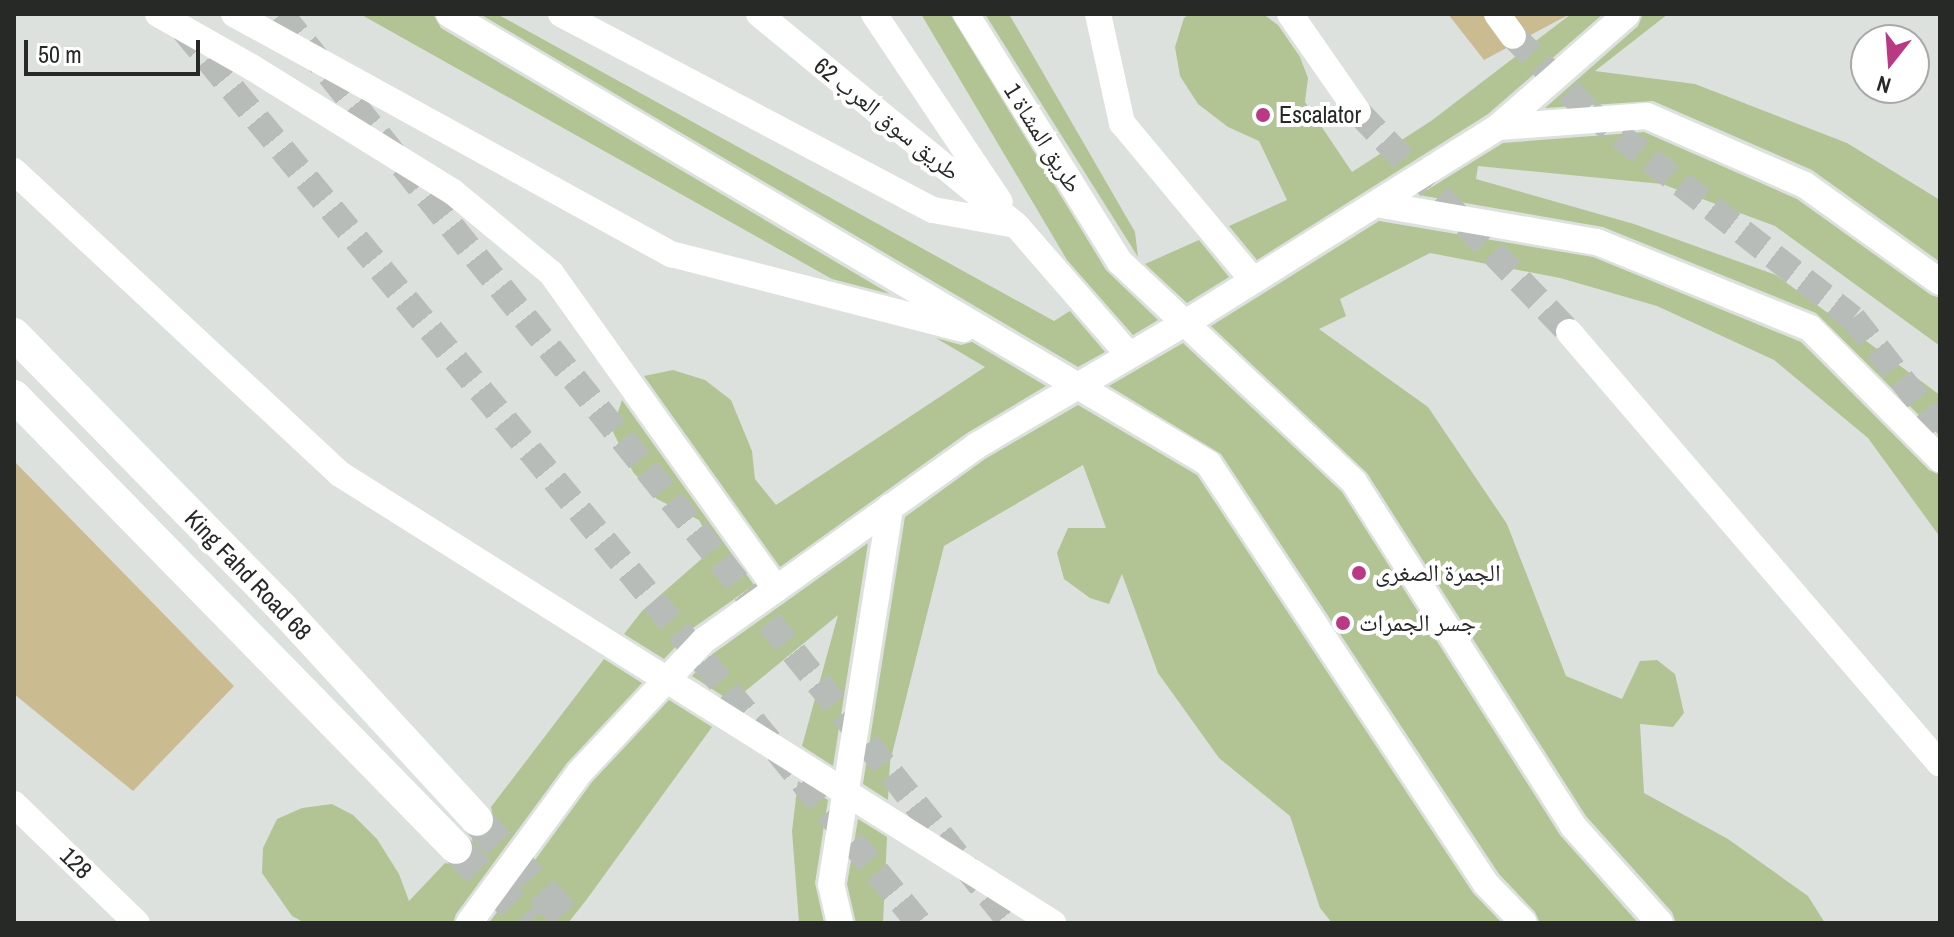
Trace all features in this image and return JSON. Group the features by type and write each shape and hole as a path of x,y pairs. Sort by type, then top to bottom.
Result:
{"main road":[{"name":"King Fahd Road 68","path":"14,334 284,610 477,820"},
{"name":"King Fahd Road 68","path":"14,396 456,848"}],"street":[{"path":"158,14 253,68 453,192 551,273 776,589"},
{"path":"234,14 671,254 994,337"},
{"path":"449,14 1208,463 1486,884 1524,923"},
{"path":"561,14 933,210 1016,225"},
{"name":"طريق سوق العرب 62","path":"759,14 1016,225"},
{"path":"874,14 1016,225 1129,355"},
{"name":"طريق المشاة 1","path":"966,14 1120,262 1354,482 1573,826 1660,923"},
{"path":"1098,14 1122,123 1252,279"},
{"path":"1290,14 1358,112"},
{"path":"1497,14 1513,36"},
{"path":"469,923 580,772 703,641 976,446 1200,314 1498,127 1627,14"},
{"path":"1498,127 1647,116 1805,185 1940,282"},
{"path":"14,171 340,474 1053,923"},
{"path":"1376,204 1597,242 1810,328 1940,459"},
{"path":"1569,332 1940,764"},
{"path":"840,923 831,885 890,507"},
{"name":"128","path":"14,804 137,923"}],"shaded area":[{"path":"1448,14 1570,14 1484,60"},
{"path":"14,461 234,686 133,791 14,694"}],"building":[{"path":"360,14 433,14 441,28 890,294 832,279"},
{"path":"480,14 497,14 1054,321 1070,311 1105,352 1078,367"},
{"path":"921,14 950,14 1106,270 1158,320 1133,335 1067,260"},
{"path":"985,14 1009,14 1135,232 1138,257"},
{"path":"1189,14 1263,14 1278,25 1300,57 1308,78 1305,102 1352,172 1431,121 1571,14 1603,14 1488,114 1257,260 1229,226 1287,200 1259,141 1228,127 1198,104 1180,76 1175,47 1184,18"},
{"path":"1643,14 1668,14 1595,71 1695,84 1847,143 1940,200 1940,262 1812,170 1653,101 1545,108 1638,26"},
{"path":"1644,132 1797,199 1931,295 1940,298 1940,346 1775,226 1662,184 1478,166 1476,179 1634,224 1776,275 1940,395 1940,436 1816,313 1603,227 1419,195 1503,143"},
{"path":"1379,221 1593,257 1801,342 1929,470 1940,475 1940,537 1868,438 1774,360 1657,306 1560,278 1430,253 1340,299 1346,316 1319,329 1428,407 1507,524 1566,676 1622,699 1640,661 1657,660 1675,674 1684,713 1673,727 1640,724 1644,793 1728,839 1808,896 1825,923 1676,923 1672,912 1586,816 1367,473 1211,326"},
{"path":"1199,240 1229,277 1187,303 1145,264"},
{"path":"936,338 961,345 972,342 1046,386 967,433 780,567 644,376 673,370 705,380 731,400 752,451 755,479 776,505 985,367"},
{"path":"1183,343 1342,492 1560,835 1638,923 1540,923 1535,912 1499,874 1221,454 1109,386"},
{"path":"622,400 754,585 693,628 664,659 624,634 642,611 714,548 699,520 657,499 633,472 612,430"},
{"path":"1078,405 1197,475 1473,893 1502,923 1332,923 1320,908 1290,816 1219,758 1158,673 1122,574 1109,604 1090,598 1064,579 1057,553 1068,528 1106,528 1083,465 944,546 890,762 888,800 863,784 905,517 985,459"},
{"path":"868,543 833,766 802,746 838,615 732,702 692,676 714,653"},
{"path":"604,659 642,683 567,763 456,914 453,923 305,923 292,916 262,873 263,848 277,819 302,808 332,804 353,815 377,839 399,874 409,901 445,863 460,866 470,861 474,852 472,838 482,838 495,826 491,807"},
{"path":"669,700 712,727 568,923 489,923 592,782"},
{"path":"798,781 828,800 815,883 824,923 799,923 792,831"},
{"path":"858,819 887,837 883,923 856,923 847,884"}],"tunnel":[{"path":"281,14 1011,923"},
{"path":"183,29 919,923"},
{"path":"1513,36 1589,112 1853,318 1940,428"},
{"path":"1358,112 1569,332"},
{"path":"477,820 571,923"},
{"path":"456,848 530,923"}],"place":[{"name":"Escalator","path":"1263,115"},
{"name":"الجمرة الصغرى","path":"1359,573"},
{"name":"جسر الجمرات","path":"1343,623"}]}
